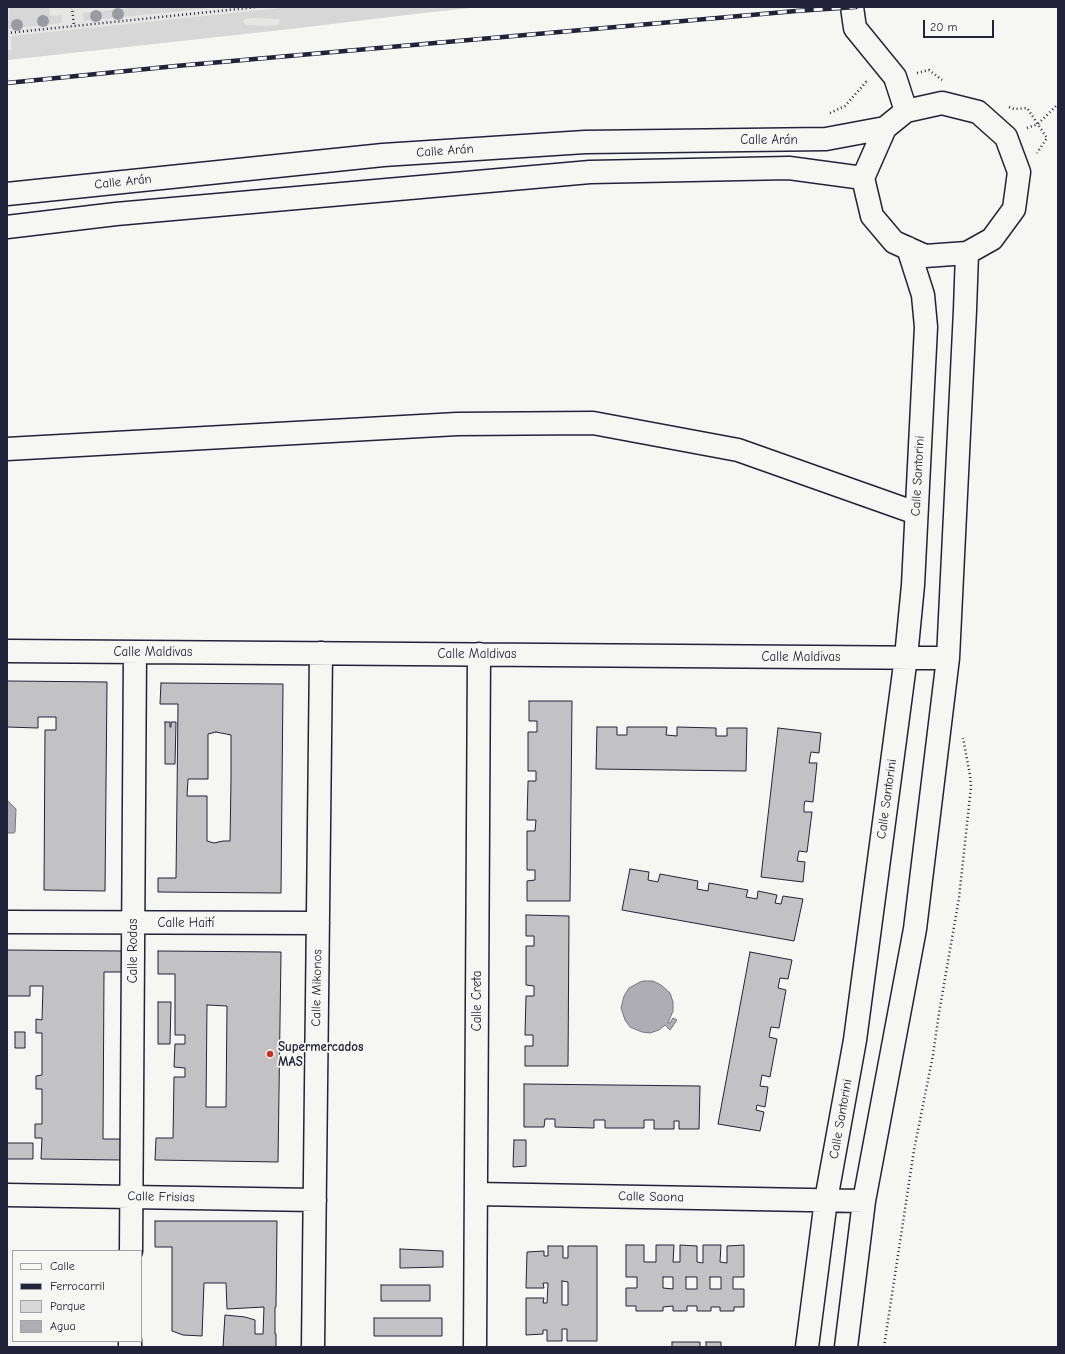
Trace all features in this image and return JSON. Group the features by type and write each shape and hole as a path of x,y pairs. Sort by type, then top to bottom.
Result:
{"street":[{"path":"852,7 855,28 895,77 906,111"},
{"path":"942,103 978,112 1006,137 1019,172 1014,209 992,239 967,253 925,256 894,242 872,216 863,178 885,128 906,111 942,103"},
{"name":"Calle Arán","path":"7,194 383,155 585,142 826,139 885,128"},
{"path":"7,227 116,214 590,172 789,168 863,178"},
{"name":"Calle Santorini","path":"807,1347 826,1200 855,1040 906,657 913,585 926,328 923,295 908,248"},
{"path":"846,1347 864,1201 915,928 948,658 967,253"},
{"path":"7,449 457,424 593,423 738,450 916,513"},
{"name":"Calle Maldivas","path":"7,651 948,658"},
{"name":"Calle Rodas","path":"131,1250 135,652"},
{"name":"Calle Mikonos","path":"313,1347 320,653"},
{"name":"Calle Creta","path":"475,1347 479,654"},
{"name":"Calle Haití","path":"7,922 318,923"},
{"name":"Calle Saona","path":"476,1194 864,1201"},
{"name":"Calle Frisias","path":"7,1195 315,1200"}],"path":[{"path":"72,7 74,26"},
{"path":"7,33 257,7"},
{"path":"1006,137 1038,124 1058,104"}],"shaded area":[{"path":"7,7 479,7 7,60"}],"green space":[{"path":"9,7 49,7 50,16 62,15 62,23 7,29 7,21 9,21"},
{"path":"140,7 219,7 84,21 83,13"},
{"path":"292,7 479,7 7,60 7,50 12,50 11,36","holes":["254,18 279,19 280,23 277,25 267,26 246,25 243,22 245,19"]}],"water":[{"path":"7,800 16,809 14,833 7,833"},
{"path":"644,981 653,981 661,985 670,993 673,1002 673,1011 668,1023 670,1023 673,1018 677,1020 670,1030 665,1025 659,1030 650,1033 642,1032 630,1027 625,1020 621,1008 624,996 629,988"}],"building":[{"path":"7,681 107,682 105,891 44,890 45,730 56,730 56,717 38,717 38,728 7,727"},
{"path":"161,683 283,684 281,893 158,892 158,878 176,878 178,704 160,704","holes":["216,732 231,735 230,841 214,843 207,841 207,796 187,796 188,779 208,779 208,734"]},
{"path":"529,701 572,701 570,901 527,901 527,881 535,880 535,870 527,870 527,831 535,831 536,820 527,820 528,781 536,781 536,771 528,771 528,732 537,732 537,721 529,721"},
{"path":"165,722 170,722 171,727 171,722 176,722 175,764 165,764"},
{"path":"597,727 617,727 617,735 627,735 627,727 667,727 666,735 677,736 677,727 716,728 716,736 727,736 727,728 747,728 746,771 596,769"},
{"path":"778,728 821,733 819,753 811,752 809,763 817,763 813,802 805,801 804,806 804,812 812,812 807,852 799,851 797,861 805,862 803,882 761,877"},
{"path":"630,869 649,872 648,880 658,882 660,874 698,881 697,889 708,891 709,883 748,890 746,897 757,899 758,891 777,895 775,903 781,904 783,896 803,899 794,941 622,910"},
{"path":"526,915 569,916 568,1066 525,1066 525,1046 533,1046 533,1035 525,1035 526,996 534,996 534,986 526,985 526,946 534,946 534,936 526,936"},
{"path":"7,950 122,951 122,972 104,972 103,1139 121,1139 121,1160 41,1159 42,1138 35,1138 35,1124 42,1124 42,1089 36,1089 36,1076 42,1075 42,1033 36,1033 36,1019 42,1020 43,986 30,986 30,996 7,996"},
{"path":"158,951 281,952 278,1162 155,1160 156,1138 173,1138 174,1077 185,1077 185,1068 174,1067 175,1044 185,1044 185,1035 175,1035 175,974 158,974","holes":["207,1005 227,1006 226,1107 206,1107"]},
{"path":"750,952 792,960 788,979 780,978 778,988 786,990 779,1028 771,1027 769,1037 777,1039 770,1077 762,1075 760,1086 768,1087 765,1107 757,1105 756,1110 764,1112 760,1131 718,1124"},
{"path":"158,1002 171,1002 170,1044 158,1044"},
{"path":"15,1032 25,1032 25,1048 15,1048"},
{"path":"524,1084 700,1086 699,1129 679,1129 679,1121 674,1121 674,1129 654,1129 654,1120 644,1120 644,1128 605,1128 605,1120 594,1120 594,1128 555,1127 555,1119 545,1119 544,1127 524,1127"},
{"path":"514,1140 526,1140 526,1166 513,1167"},
{"path":"7,1143 33,1143 33,1159 7,1159"},
{"path":"155,1221 277,1221 275,1307 276,1347 223,1347 225,1315 245,1317 255,1320 255,1334 263,1334 264,1307 227,1309 226,1283 204,1283 202,1336 183,1335 172,1331 172,1247 155,1247"},
{"path":"626,1245 644,1245 644,1262 656,1262 656,1245 674,1245 673,1262 680,1262 680,1245 697,1246 697,1262 703,1263 703,1245 721,1245 720,1262 727,1263 727,1246 744,1245 744,1277 733,1277 733,1289 744,1289 744,1307 734,1307 734,1311 720,1311 720,1307 711,1307 711,1311 697,1311 697,1306 687,1306 687,1311 673,1311 673,1306 663,1307 663,1311 636,1311 636,1306 626,1306 626,1288 637,1288 637,1277 626,1277","holes":["663,1277 673,1277 673,1289 663,1288","686,1277 697,1277 697,1289 686,1289","710,1277 721,1277 721,1289 710,1289"]},
{"path":"548,1246 563,1246 563,1258 568,1258 568,1246 597,1246 597,1341 567,1341 567,1329 562,1329 562,1341 547,1341 547,1330 543,1330 543,1334 526,1335 526,1298 544,1298 543,1303 547,1303 548,1283 543,1283 544,1288 526,1288 527,1252 544,1251 544,1256 548,1256","holes":["562,1281 568,1282 568,1305 562,1305"]},
{"path":"400,1249 443,1251 443,1267 400,1268"},
{"path":"381,1285 430,1285 430,1301 381,1301"},
{"path":"374,1318 442,1318 442,1336 374,1336"},
{"path":"672,1342 700,1342 700,1347 672,1347"},
{"path":"706,1342 721,1342 721,1347 706,1347"}],"railway":[{"path":"7,83 176,66 796,11 856,7"}],"place":[{"name":"Supermercados MAS","path":"270,1054"}]}
